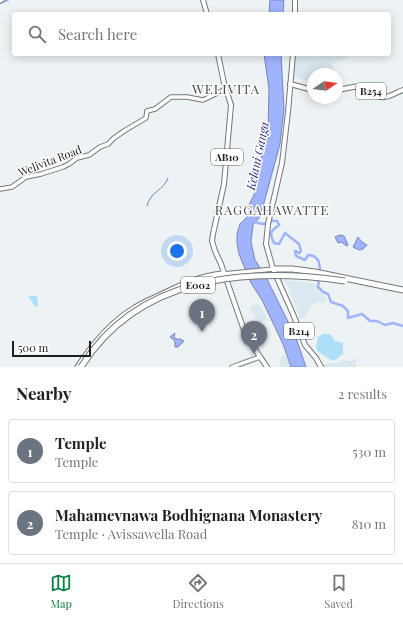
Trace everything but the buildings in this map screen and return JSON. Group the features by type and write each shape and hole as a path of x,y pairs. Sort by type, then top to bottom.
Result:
{"highway":[{"path":"274,269 315,272 345,280"},
{"name":"E002","path":"80,367 100,338 123,316 135,307 164,293 213,279 256,272 302,273 403,291"},
{"path":"164,293 196,279 223,274"},
{"name":"E002","path":"80,367 101,339 114,326 136,310 177,291 208,283 256,275 298,276 345,280"},
{"path":"278,277 345,280"},
{"path":"160,298 226,281"}],"main road":[{"path":"203,0 206,12"},
{"path":"295,0 295,12"},
{"name":"AB10","path":"218,56 226,89 231,103 222,195 212,236 214,248 246,336 266,367"},
{"name":"B214","path":"293,56 281,168 266,239 269,257 278,277 282,292 293,314 305,345 316,358 321,367"},
{"path":"290,84 307,88"},
{"name":"B254","path":"343,89 366,86 374,94 383,97 393,95 403,90"}],"street":[{"name":"Welivita Road","path":"0,189 12,187 26,177 63,167 77,158 89,155 146,118 147,111 155,109 171,97 187,97 203,100 226,89"},
{"path":"223,274 274,269"},
{"path":"226,281 266,276 278,277"},
{"path":"232,367 260,357"}],"shaded area":[{"path":"294,56 349,56 332,64 333,68 307,68 307,80 292,78"},
{"path":"282,280 315,283 319,292 327,299 322,304 320,301 311,306 306,317 296,321 295,318 299,315 288,286"},
{"path":"28,296 37,296 38,307 35,306"},
{"path":"259,304 268,319 258,324 249,307"},
{"path":"323,334 330,334 335,341 343,343 343,354 334,361 318,352 316,347 318,337"},
{"path":"282,355 285,355 287,358 290,367 279,367"},
{"path":"343,359 350,361 355,359 357,367 322,367 321,365 327,363 337,363"}],"water":[{"path":"270,0 284,0 283,12 269,12"},
{"path":"264,56 281,56 284,109 280,144 262,210 259,218 253,225 251,242 255,260 266,277 296,338 306,367 291,367 283,344 262,300 251,283 239,254 237,243 237,234 240,224 247,217 249,205 254,195 264,142 268,131 269,89"},
{"path":"340,235 344,236 348,245 347,246 341,242 338,243 335,237"},
{"path":"358,237 367,245 361,250 353,247"},
{"path":"175,333 174,337 176,339 184,341 178,347 175,347 175,341 170,337"}],"waterway":[{"path":"0,3 8,0"},
{"path":"147,206 151,197 163,186 168,178"},
{"path":"253,221 263,224 271,221 277,221 279,225 271,234 274,243 279,244 285,233 299,244 301,251 299,253 295,251 296,256 305,260 308,255 312,255 317,258 320,272"},
{"path":"319,279 318,287 323,292 328,294 331,302 343,306 348,311 348,318 362,314 370,321 377,321 385,325 393,323 403,326"}],"place":[{"name":"Temple","path":"202,332"},
{"name":"Mahamevnawa Bodhignana Monastery","path":"254,354"}],"district":[{"name":"WELIVITA","path":"226,89"},
{"name":"RAGGAHAWATTE","path":"272,210"}],"water label":[{"name":"Kelani Ganga","path":"258,156"}]}
